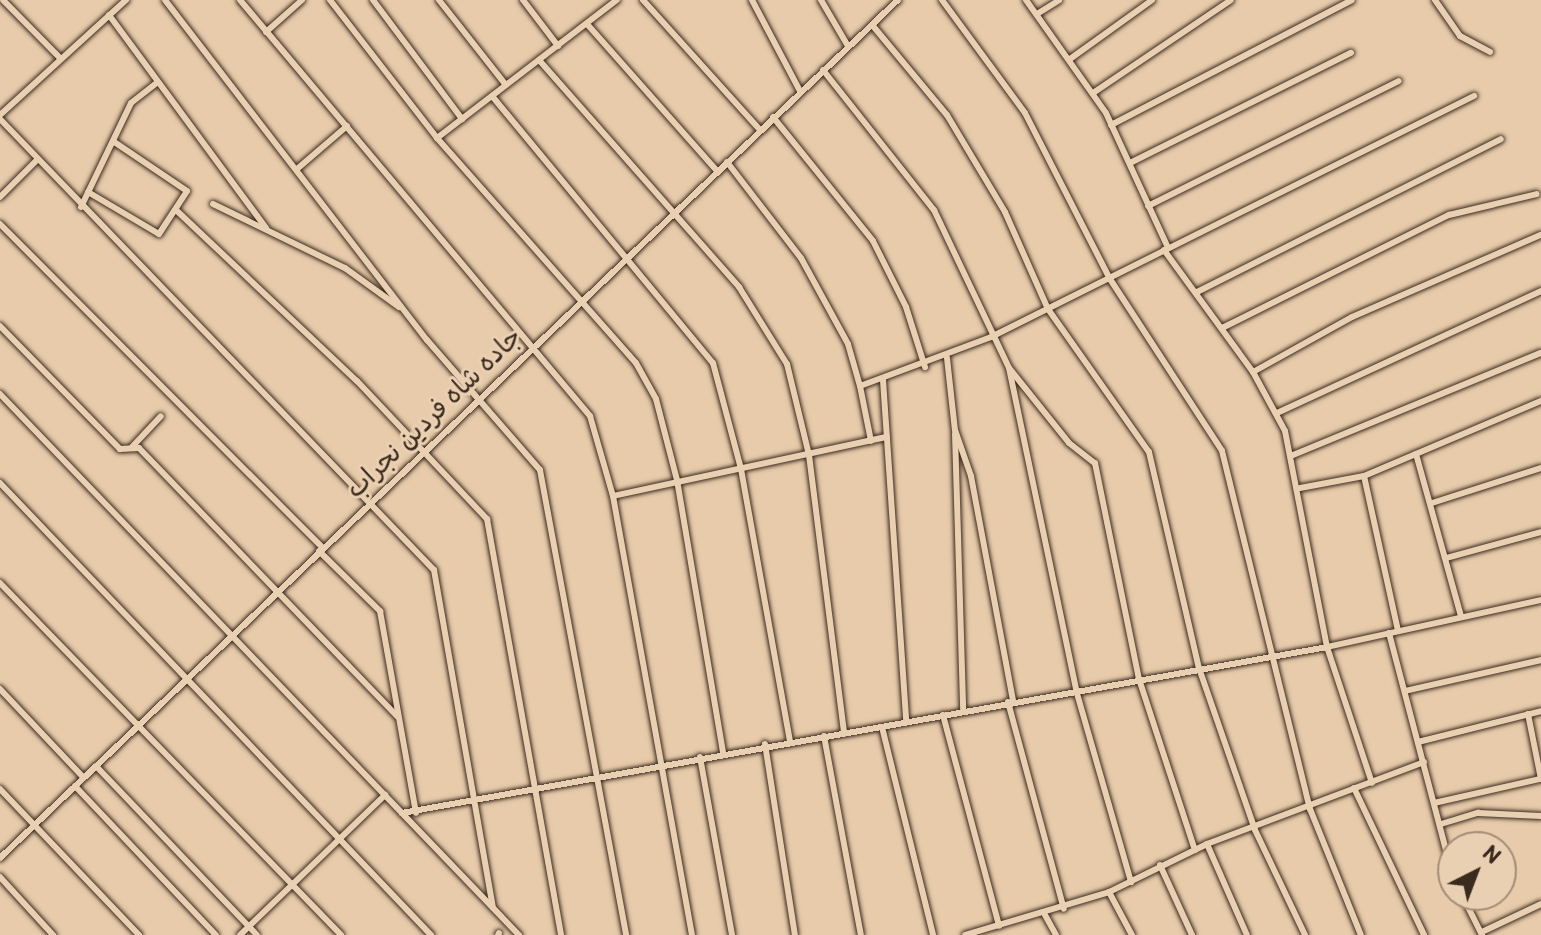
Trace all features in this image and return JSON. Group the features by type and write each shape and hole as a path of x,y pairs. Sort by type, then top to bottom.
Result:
{"street":[{"path":"3,0 60,58"},
{"path":"126,0 117,3 109,15 0,117 81,207 434,570 478,801 493,907"},
{"path":"165,0 406,311 540,470 626,935"},
{"path":"240,0 590,416 613,496 692,935"},
{"path":"266,32 302,0"},
{"path":"330,0 437,138 577,303 636,363 656,399 677,480 723,752"},
{"path":"373,0 462,119"},
{"path":"439,0 506,85"},
{"path":"523,0 558,46"},
{"path":"643,0 760,130"},
{"path":"752,0 800,91"},
{"path":"821,0 848,46"},
{"path":"942,0 1025,113 1110,279 1222,451 1267,655 1310,809 1361,935"},
{"path":"1026,0 1070,59 1111,125 1166,249 1253,372 1277,413 1293,455 1327,647 1372,783"},
{"path":"1037,14 1059,0"},
{"path":"1070,59 1152,0"},
{"path":"1093,93 1231,0"},
{"path":"1111,125 1352,0"},
{"path":"1435,0 1460,36 1490,52"},
{"name":"جاده شاه فردین نجراب","path":"0,858 625,256 873,26 894,1"},
{"path":"437,138 612,2"},
{"path":"109,15 155,84 266,228"},
{"path":"587,24 717,171"},
{"path":"873,26 947,115 989,181 1048,309 1149,452 1199,668 1255,830 1305,935"},
{"path":"1130,163 1351,53"},
{"path":"539,60 767,322 787,364 809,455 844,734"},
{"path":"823,70 934,210 991,337 1009,368 1069,443 1095,463 1139,679 1195,850"},
{"path":"1148,206 1399,81"},
{"path":"81,207 131,103 155,84"},
{"path":"492,96 713,363 741,469 790,741"},
{"path":"860,386 947,358 1474,96"},
{"path":"773,117 873,241 906,307 925,367"},
{"path":"297,169 347,126"},
{"path":"1197,292 1501,139"},
{"path":"88,192 159,234 187,191 113,141"},
{"path":"0,197 37,160"},
{"path":"727,162 801,258 848,344 871,441"},
{"path":"1222,328 1449,215 1537,194"},
{"path":"213,204 345,268 406,311"},
{"path":"176,210 357,381 421,453 487,519 561,935"},
{"path":"0,224 380,611 416,813"},
{"path":"1253,372 1352,317 1541,235"},
{"path":"1277,413 1541,291"},
{"path":"0,326 114,444 132,447 398,717"},
{"path":"1293,455 1541,353"},
{"path":"947,358 955,430 963,710"},
{"path":"1009,368 1076,690 1131,882"},
{"path":"883,380 906,721"},
{"path":"0,394 519,935"},
{"path":"1300,488 1364,476 1541,401"},
{"path":"132,447 161,416"},
{"path":"955,430 971,476 1011,702 1064,909"},
{"path":"613,496 887,437"},
{"path":"1416,454 1461,616"},
{"path":"1432,503 1541,468"},
{"path":"1364,476 1398,630"},
{"path":"0,483 431,935"},
{"path":"1446,558 1541,532"},
{"path":"0,583 341,935"},
{"path":"402,813 416,813 765,744 844,734 1267,655 1327,647 1541,600"},
{"path":"1389,633 1443,831"},
{"path":"1405,691 1541,660"},
{"path":"0,689 84,778"},
{"path":"1418,742 1541,711"},
{"path":"1434,803 1540,779 1528,714"},
{"path":"943,715 999,926"},
{"path":"882,727 933,935"},
{"path":"824,736 861,935"},
{"path":"765,744 795,935"},
{"path":"700,757 732,935"},
{"path":"965,935 1064,909 1131,882 1207,844 1255,830 1424,762"},
{"path":"96,766 257,935"},
{"path":"75,786 216,935"},
{"path":"1354,788 1424,935"},
{"path":"0,789 139,935"},
{"path":"240,935 385,795"},
{"path":"1441,824 1478,813 1541,816"},
{"path":"1207,844 1247,935"},
{"path":"1160,865 1192,935"},
{"path":"0,877 53,935"},
{"path":"1109,892 1132,935"},
{"path":"1471,911 1483,933 1541,904"},
{"path":"1045,915 1056,935"}]}
